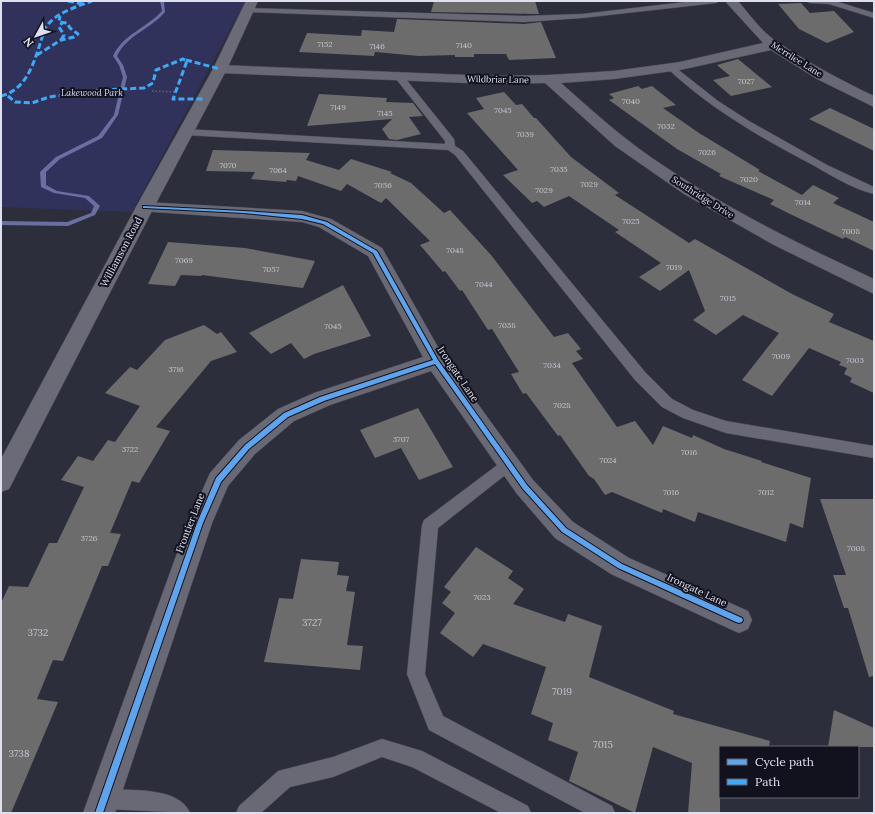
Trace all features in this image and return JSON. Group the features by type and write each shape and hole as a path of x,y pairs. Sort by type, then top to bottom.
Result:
{"street":[{"name":"Merrilee Lane","path":"731,1 774,45 850,91 874,102"},
{"name":"Williamson Road","path":"1,482 144,207 220,69 250,5"},
{"name":"Wildbriar Lane","path":"220,69 492,80 550,79 614,75 671,67 774,45"},
{"name":"Southridge Drive","path":"550,79 598,124 632,151 692,192 803,254 874,287"},
{"name":"Irongate Lane","path":"144,207 244,212 302,217 325,223 375,252 436,361 525,487 564,530 620,566 740,620"},
{"name":"Frontier Lane","path":"102,806 200,523 218,480 247,447 286,416 322,398 436,361"}],"lane":[{"path":"250,5 524,19 582,16 716,1"},
{"path":"810,1 830,2 874,16"},
{"path":"671,67 694,89 757,130 816,163 874,191"},
{"path":"398,75 450,141 450,147"},
{"path":"186,132 450,147 459,153 640,376 667,403 688,414 726,427 874,452"},
{"path":"509,464 430,525 416,674 436,723 605,813"},
{"path":"246,813 284,778 333,767 382,748 415,758 521,813"},
{"path":"102,806 165,804 180,813"}],"path":[{"path":"152,91 176,92"}],"green space":[{"name":"Lakewood Park","path":"1,1 245,1 132,212 1,207"}],"building":[{"path":"434,1 535,1 539,14 431,12"},
{"path":"801,3 810,13 834,11 854,32 827,43 799,29 778,4"},
{"path":"397,19 524,24 541,22 556,58 509,60 506,54 474,54 474,57 455,57 455,55 419,56 375,52 374,56 299,52 307,33 361,36 362,30 394,32"},
{"path":"738,59 772,87 731,96 713,80 730,76 717,65"},
{"path":"638,86 642,89 652,86 676,105 663,108 699,133 760,170 758,171 802,195 813,185 839,198 833,203 874,222 874,251 845,237 843,239 790,214 770,204 774,200 719,176 721,174 677,149 609,100 614,98 609,94"},
{"path":"504,92 516,105 522,104 571,157 619,193 615,195 689,243 695,239 792,294 834,314 829,322 874,341 874,393 850,382 852,378 844,374 847,368 839,365 841,362 809,348 772,396 742,380 779,333 743,315 716,335 693,320 705,311 689,270 660,291 639,277 661,263 615,232 619,230 569,196 544,207 537,201 532,203 503,175 518,170 467,113 484,109 476,98"},
{"path":"319,94 387,98 386,102 413,103 423,116 409,117 421,134 397,140 389,139 382,129 392,119 307,126"},
{"path":"830,108 874,129 874,151 809,119"},
{"path":"213,150 310,153 306,160 339,170 351,159 392,172 390,173 411,183 444,213 450,210 491,255 554,337 568,333 581,349 576,351 583,359 572,363 617,427 635,421 653,445 663,426 692,438 693,435 724,449 811,478 803,528 790,523 786,542 698,512 695,522 663,509 662,513 612,492 605,495 526,393 523,394 511,374 519,372 492,329 488,330 462,290 460,291 445,271 443,272 420,245 430,241 386,198 381,203 347,184 341,191 298,176 296,181 287,180 286,182 251,179 255,172 206,171"},
{"path":"168,242 245,248 315,261 303,288 202,275 181,275 175,286 148,284"},
{"path":"343,285 371,336 314,354 304,359 291,343 271,354 249,333"},
{"path":"204,325 217,334 221,332 237,352 211,361 156,427 170,431 139,483 132,481 110,533 121,534 108,566 102,566 63,661 53,660 37,699 58,702 11,813 1,813 1,603 9,586 28,587 49,543 57,543 84,487 61,480 78,456 93,461 108,440 115,442 140,406 105,393 130,367 137,370 165,340"},
{"path":"418,408 453,467 419,480 401,448 375,458 360,430"},
{"path":"820,499 874,499 874,676 869,677 848,608 844,608 833,575 846,575"},
{"path":"476,547 513,571 508,578 524,589 513,604 565,622 568,614 602,626 589,677 674,711 673,714 770,741 769,746 719,746 720,813 688,813 692,763 653,747 635,813 569,781 578,752 548,740 553,723 531,714 546,667 483,644 473,657 440,633 455,613 442,603 451,592 444,587"},
{"path":"301,559 339,562 337,575 349,576 346,591 355,592 347,645 363,646 360,670 264,662 279,598 293,599"},
{"path":"834,710 874,728 874,747 828,746"}],"waterway":[{"path":"1,223 68,224 93,214 97,206 87,197 56,192 43,186 43,172 58,158 100,137 116,115 125,77 121,65 115,56 123,43 152,23 164,11 162,1"}],"marked path":[{"path":"68,1 83,4"},
{"path":"1,96 10,94 18,88 25,79 36,58 46,27 50,22 73,8 92,1"},
{"path":"37,55 61,40 74,37 78,34 70,28 67,23 59,22 60,16"},
{"path":"61,40 64,35 59,27 62,23"},
{"path":"8,96 15,102 32,103 49,97 100,90 144,88 153,83 156,70 183,59 187,61 173,99 203,99"},
{"path":"186,60 220,69"}],"cycle path":[{"path":"145,207 244,212 302,217 325,223 375,252 436,361 525,487 564,530 620,566 739,620"},
{"path":"99,813 200,523 218,480 247,447 286,415 322,399 436,361"}]}
